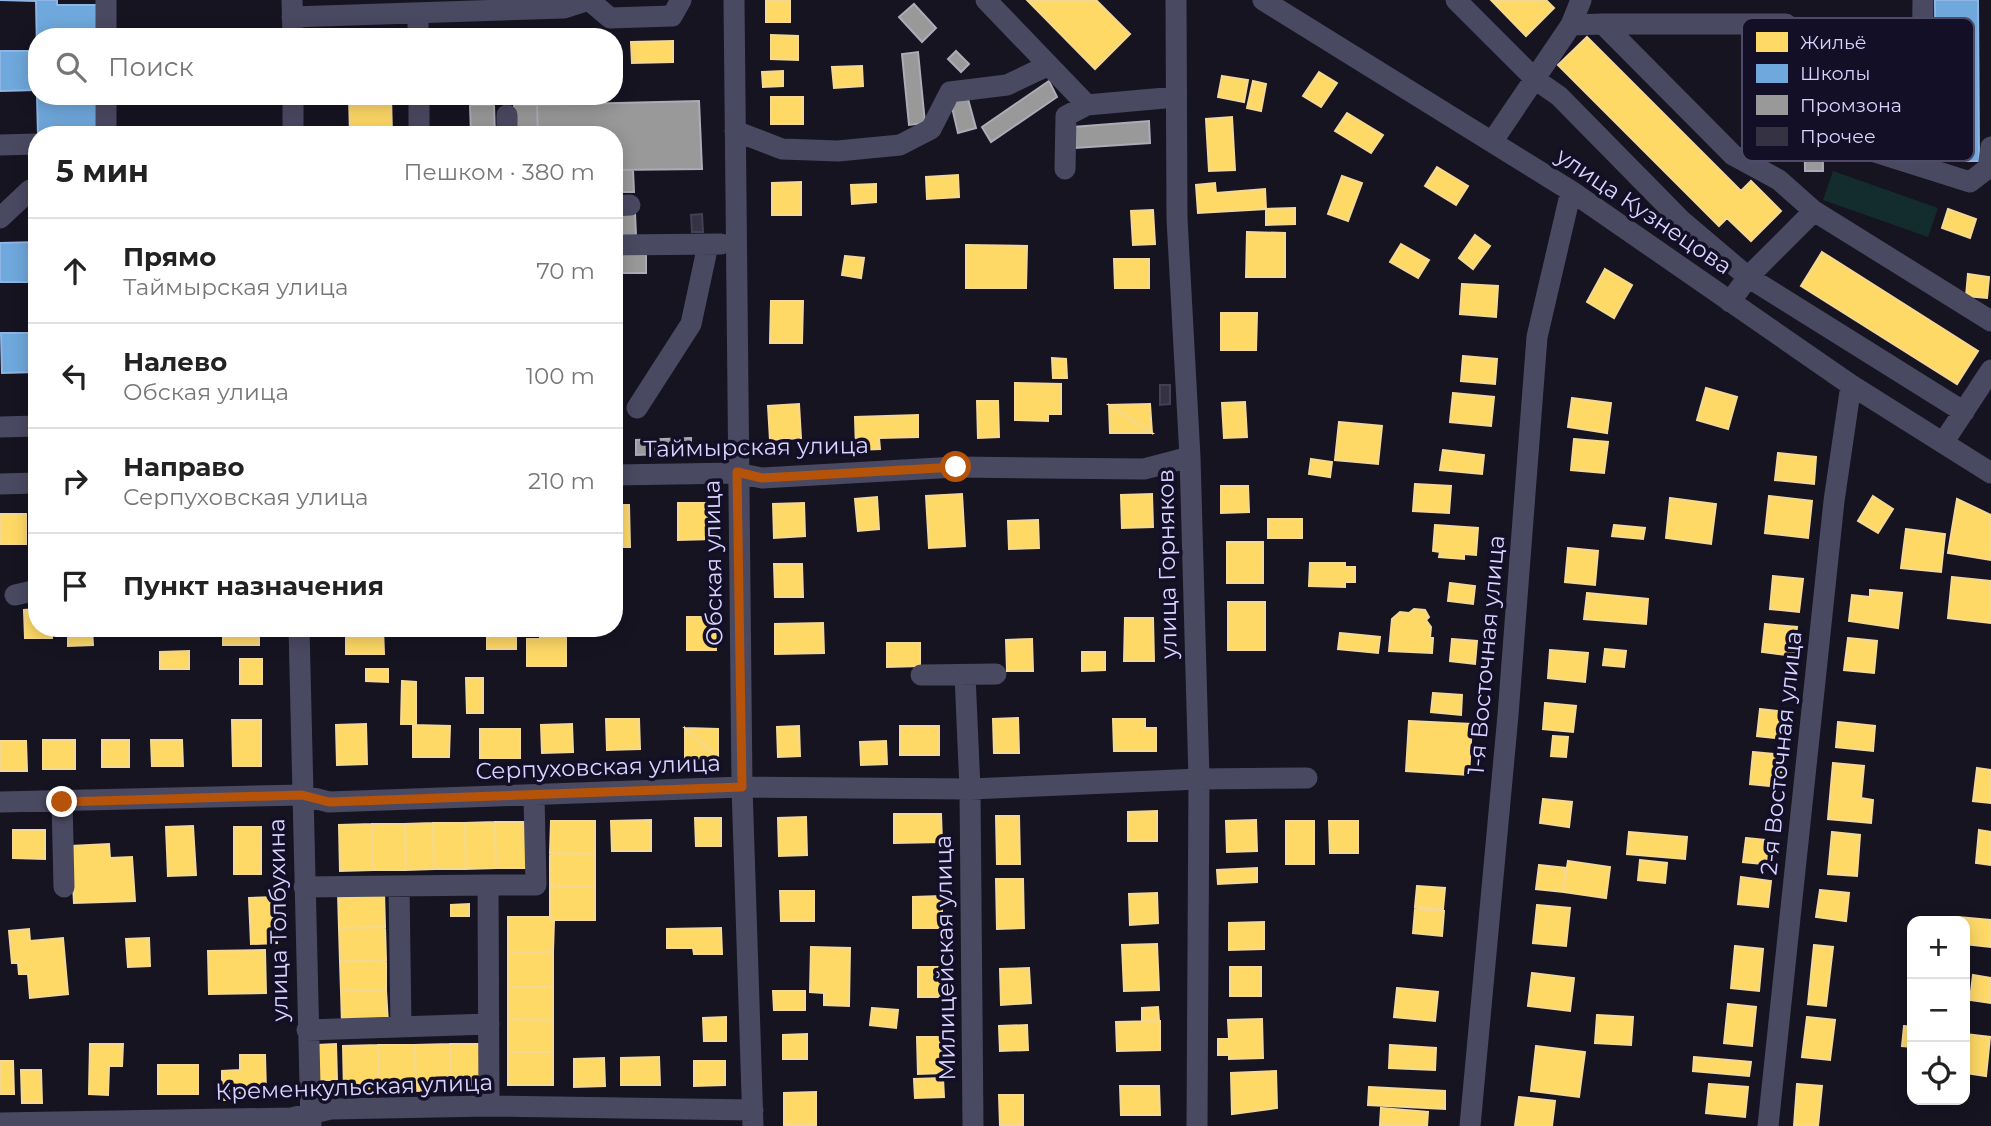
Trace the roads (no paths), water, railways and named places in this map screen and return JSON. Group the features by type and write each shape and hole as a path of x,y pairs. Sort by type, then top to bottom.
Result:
{"street":[{"path":"106,0 106,28"},
{"path":"292,18 564,8 589,0 610,18 672,16 681,0"},
{"name":"Обская улица","path":"734,0 742,787 753,1118"},
{"path":"986,0 1046,66 1087,105"},
{"name":"улица Горняков","path":"1176,0 1177,219 1191,457 1199,779 1197,1126"},
{"name":"улица Кузнецова","path":"1263,0 1571,191 1851,385 1991,474"},
{"path":"1456,0 1536,80 1559,96 1682,221 1748,277 1964,412"},
{"path":"1492,142 1571,26 1581,0"},
{"path":"1923,0 1923,18"},
{"path":"418,13 418,28"},
{"path":"1603,24 1733,155 1742,160"},
{"path":"1571,26 1742,24"},
{"path":"735,131 782,149 838,151 900,145 931,129 950,92 1007,85 1046,66"},
{"path":"1065,169 1066,116 1087,105 1176,97"},
{"path":"106,105 106,126"},
{"path":"293,105 293,126"},
{"path":"419,105 419,126"},
{"path":"0,145 28,144"},
{"path":"1905,161 1970,182 1988,168 1991,147"},
{"path":"1744,161 1779,180 1814,211 1991,321"},
{"path":"1921,161 1921,166"},
{"name":"1-я Восточная улица","path":"1470,1126 1508,715 1537,337 1571,191"},
{"path":"0,218 28,192"},
{"path":"1730,302 1748,277 1814,211"},
{"path":"623,245 737,244"},
{"path":"637,408 691,324 708,245"},
{"path":"1943,443 1991,370"},
{"name":"2-я Восточная улица","path":"1768,1126 1832,515 1851,385"},
{"path":"0,427 28,426"},
{"name":"Таймырская улица","path":"623,475 737,472 762,478 956,467 1144,469 1191,457"},
{"path":"0,484 28,483"},
{"path":"15,595 28,592"},
{"name":"улица Толбухина","path":"299,637 311,1120"},
{"path":"921,675 996,674"},
{"name":"Милицейская улица","path":"965,675 970,789 973,1126"},
{"name":"Серпуховская улица","path":"0,802 302,795 329,802 534,797 742,787 970,789 1199,779 1307,778"},
{"path":"304,887 536,885 534,797"},
{"path":"62,802 64,887"},
{"path":"488,885 489,1106"},
{"path":"399,886 401,1027"},
{"path":"307,1030 489,1024"},
{"name":"Кременкульская улица","path":"0,1122 291,1118 311,1120 331,1109 489,1106 753,1118"}]}
